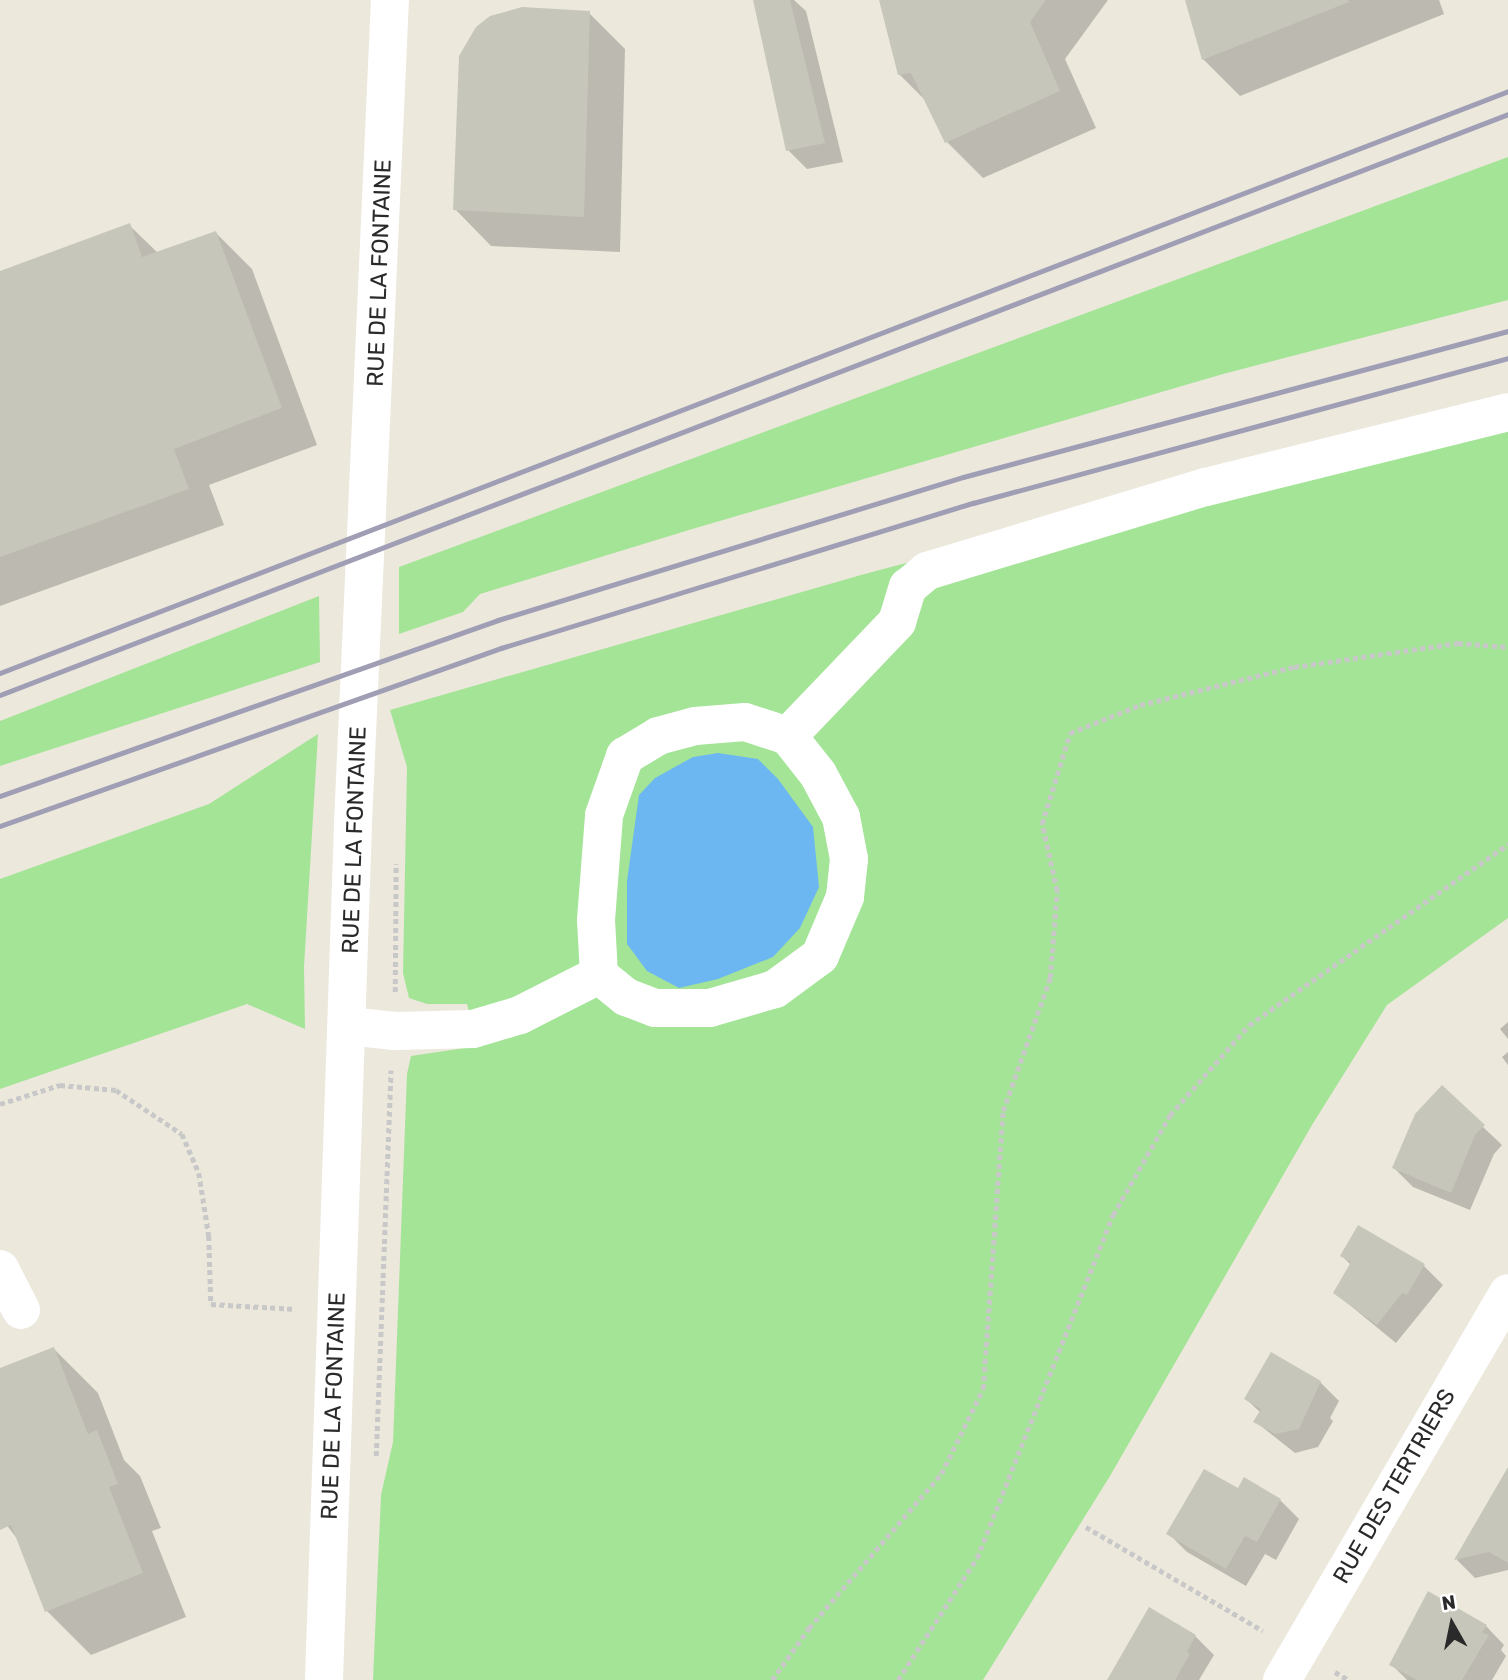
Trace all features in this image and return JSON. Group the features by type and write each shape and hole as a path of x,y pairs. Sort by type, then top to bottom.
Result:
{"street":[{"name":"RUE DE LA FONTAINE","path":"324,1680 353,823 390,0"},
{"path":"788,736 897,622 908,587 927,571 1206,487 1508,412"},
{"path":"745,722 788,736 818,774 841,817 849,859 845,898 820,956 775,989 710,1008 655,1008 626,997 599,975 596,920 604,815 625,756 658,736 695,726 745,722"},
{"path":"348,1026 395,1031 473,1029 520,1015 599,975"},
{"path":"0,1269 21,1310"},
{"name":"RUE DES TERTRIERS","path":"1290,1666 1508,1293"}],"path":[{"path":"772,1680 809,1628 942,1474 983,1389 1003,1111 1050,978 1057,891 1042,824 1070,733 1140,705 1294,667 1458,643 1508,647"},
{"path":"898,1680 977,1558 1113,1215 1170,1115 1249,1025 1508,844"},
{"path":"0,1104 60,1085 116,1090 182,1133 199,1173 209,1236 211,1304 337,1312"},
{"path":"1086,1527 1290,1666 1349,1680"}],"green space":[{"path":"1508,157 1508,300 1223,374 689,530 480,594 463,612 399,634 399,567"},
{"path":"1508,403 1508,918 1387,1005 1312,1125 1110,1476 983,1680 373,1680 381,1495 393,1442 407,1074 411,1056 478,1046 467,1004 427,1004 409,998 403,973 407,767 390,710 861,575"},
{"path":"319,596 320,662 0,766 0,721"},
{"path":"318,734 304,967 305,1029 247,1004 0,1089 0,879 209,804"}],"water":[{"path":"718,753 758,759 778,779 813,827 819,887 800,928 773,957 718,979 679,988 647,971 627,944 627,881 639,795 655,778 693,757"}],"building":[{"path":"753,0 790,0 825,143 786,151"},
{"path":"879,0 1046,0 1030,22 1060,91 945,143 911,73 898,75"},
{"path":"1185,0 1348,0 1349,2 1202,60"},
{"path":"522,7 590,11 584,217 453,210 459,56 476,27 490,16"},
{"path":"130,223 142,257 216,231 282,408 174,449 189,489 0,557 0,271"},
{"path":"1442,1085 1485,1125 1475,1135 1451,1193 1392,1168 1415,1114"},
{"path":"1358,1225 1425,1264 1407,1295 1402,1293 1377,1325 1333,1293 1351,1262 1340,1256"},
{"path":"54,1347 88,1434 97,1430 118,1484 109,1487 143,1573 45,1612 11,1525 0,1530 0,1368"},
{"path":"1271,1352 1321,1381 1299,1429 1275,1434 1253,1422 1261,1409 1244,1399"},
{"path":"1508,1467 1508,1563 1489,1552 1454,1560"},
{"path":"1204,1469 1238,1488 1244,1477 1281,1499 1257,1542 1245,1536 1226,1569 1166,1534"},
{"path":"1428,1591 1487,1625 1482,1632 1489,1635 1462,1680 1417,1680 1389,1665"},
{"path":"1149,1607 1196,1635 1187,1652 1190,1654 1175,1680 1107,1680"}],"railway":[{"path":"0,673 1508,91"},
{"path":"0,695 1508,114"},
{"path":"0,796 498,620 963,477 1508,331"},
{"path":"0,826 501,648 973,503 1508,358"}]}
